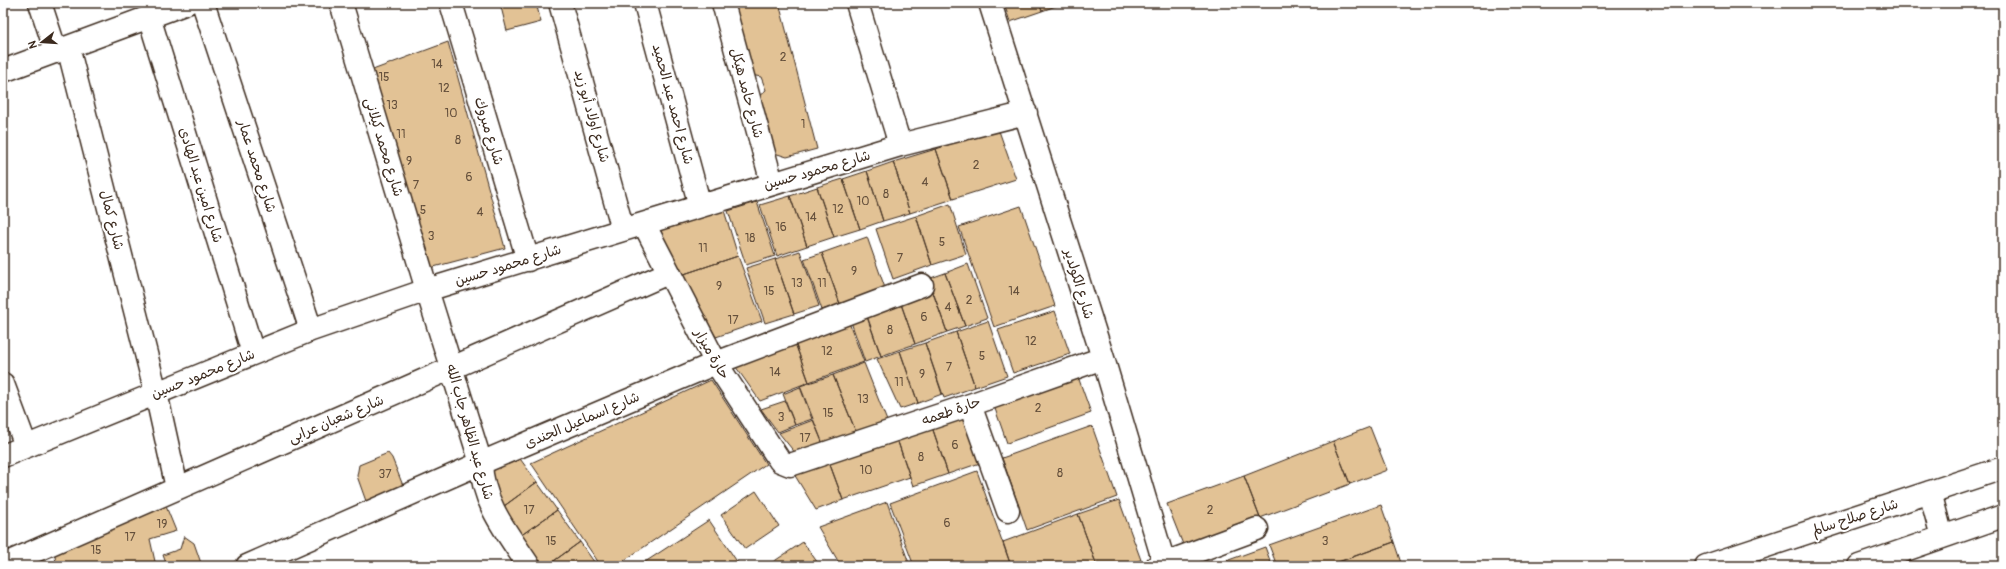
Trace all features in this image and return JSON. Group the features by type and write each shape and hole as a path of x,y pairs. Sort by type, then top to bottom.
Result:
{"main road":[{"name":"شارع كمال","path":"40,3 62,50 156,393 177,488"},
{"path":"3,71 187,3"},
{"name":"شارع محمد عمار","path":"203,3 311,330"},
{"name":"شارع محمد كيلانى","path":"341,3 426,290"},
{"name":"شارع مبروك","path":"451,3 528,260"},
{"name":"شارع اولاد أبو زيد","path":"560,3 623,230"},
{"name":"شارع احمد عبد الحميد","path":"645,3 700,206"},
{"name":"شارع حامد هيكل","path":"723,3 772,183"},
{"path":"857,3 900,145"},
{"name":"شارع الكولدير","path":"990,3 1026,113 1102,358 1162,565"},
{"name":"شارع امين عبد الهادى","path":"149,17 252,353"},
{"name":"شارع محمود حسين","path":"3,456 252,353 311,330 426,290 900,145 1026,113"},
{"name":"حارة ميزار","path":"644,224 668,273 716,363 780,461 790,465 799,463"},
{"name":"شارع شعبان عرابى","path":"3,565 668,273"},
{"name":"شارع اسماعيل الجندى","path":"247,566 481,463 716,363 922,285"},
{"name":"شارع عبد الظاهر جاب الله","path":"426,290 481,463 482,478 487,498 529,566"},
{"name":"حارة طعمه","path":"799,463 1102,358"},
{"path":"3,384 26,446"},
{"path":"970,405 1008,511"},
{"name":"شارع صلاح سالم","path":"1706,566 2003,468"},
{"path":"1930,492 1942,537"},
{"path":"1859,566 2003,516"},
{"path":"1162,565 1257,529"}],"building":[{"path":"500,3 536,3 541,22 507,31"},
{"path":"732,3 779,3 817,149 787,157 771,152 758,97 766,90 761,77 751,75"},
{"path":"1004,3 1039,3 1042,11 1010,22"},
{"path":"1039,3 1064,3 1042,11"},
{"path":"448,42 505,248 426,269 370,71"},
{"path":"998,128 1016,179 953,199 936,149"},
{"path":"936,149 953,199 910,213 893,162"},
{"path":"893,162 910,213 883,221 867,171"},
{"path":"867,171 883,221 860,229 843,179"},
{"path":"843,179 860,229 834,237 817,187"},
{"path":"817,187 834,237 807,246 790,196"},
{"path":"790,196 807,246 777,256 760,205"},
{"path":"757,202 775,256 746,265 728,211"},
{"path":"950,204 966,254 932,265 916,216"},
{"path":"1021,206 1055,306 994,327 959,227"},
{"path":"723,207 738,256 681,275 657,229"},
{"path":"916,216 932,265 893,279 876,229"},
{"path":"867,237 885,288 840,304 822,253"},
{"path":"800,251 819,306 794,314 775,259"},
{"path":"822,253 840,304 822,310 804,259"},
{"path":"738,256 762,321 716,337 681,275"},
{"path":"775,259 794,314 765,323 746,268"},
{"path":"968,264 987,318 965,326 945,273"},
{"path":"945,273 965,326 947,332 928,279"},
{"path":"932,289 947,332 915,344 900,301"},
{"path":"900,301 915,344 881,356 866,313"},
{"path":"1055,311 1070,354 1013,373 998,330"},
{"path":"867,317 881,356 865,362 851,322"},
{"path":"848,320 864,362 809,382 794,340"},
{"path":"988,321 1007,376 975,387 956,332"},
{"path":"956,332 975,387 944,398 925,343"},
{"path":"794,340 809,382 760,401 733,363"},
{"path":"925,343 942,394 918,403 900,351"},
{"path":"900,351 918,403 900,409 877,359"},
{"path":"864,363 887,421 856,432 833,375"},
{"path":"1077,374 1091,413 1007,443 993,403"},
{"path":"833,375 856,432 823,444 800,386"},
{"path":"711,380 766,464 616,566 601,566 531,463"},
{"path":"800,387 812,419 795,425 783,394"},
{"path":"785,401 795,425 778,432 761,409"},
{"path":"963,416 980,463 948,474 932,427"},
{"path":"813,420 823,444 796,454 779,433"},
{"path":"1092,426 1117,497 1027,530 1002,458"},
{"path":"932,427 948,474 913,486 897,439"},
{"path":"1370,427 1387,470 1350,484 1333,441"},
{"path":"897,439 910,477 843,500 829,462"},
{"path":"1333,441 1350,484 1260,518 1244,476"},
{"path":"388,453 392,458 404,488 367,504 357,476 359,465"},
{"path":"518,456 537,482 500,509 487,468"},
{"path":"829,462 843,500 816,510 794,474"},
{"path":"977,471 1011,566 914,566 890,503"},
{"path":"1244,476 1260,518 1184,547 1167,504"},
{"path":"537,482 557,510 520,536 500,509"},
{"path":"756,491 779,526 745,549 721,515"},
{"path":"1119,500 1141,560 1126,566 1097,566 1078,514"},
{"path":"887,502 910,566 841,566 818,527"},
{"path":"165,504 176,531 150,539 156,566 82,566 56,563 53,543"},
{"path":"1381,505 1394,542 1328,566 1277,566 1269,545"},
{"path":"557,510 580,542 547,566 541,566 520,536"},
{"path":"1078,514 1097,566 1011,566 1003,542"},
{"path":"709,520 740,566 639,566"},
{"path":"184,536 194,543 202,566 167,566 163,555 180,549"},
{"path":"580,542 597,566 547,566"},
{"path":"803,542 820,566 767,566"},
{"path":"1394,542 1402,566 1339,566 1338,562"},
{"path":"1265,547 1272,566 1212,566"}]}
